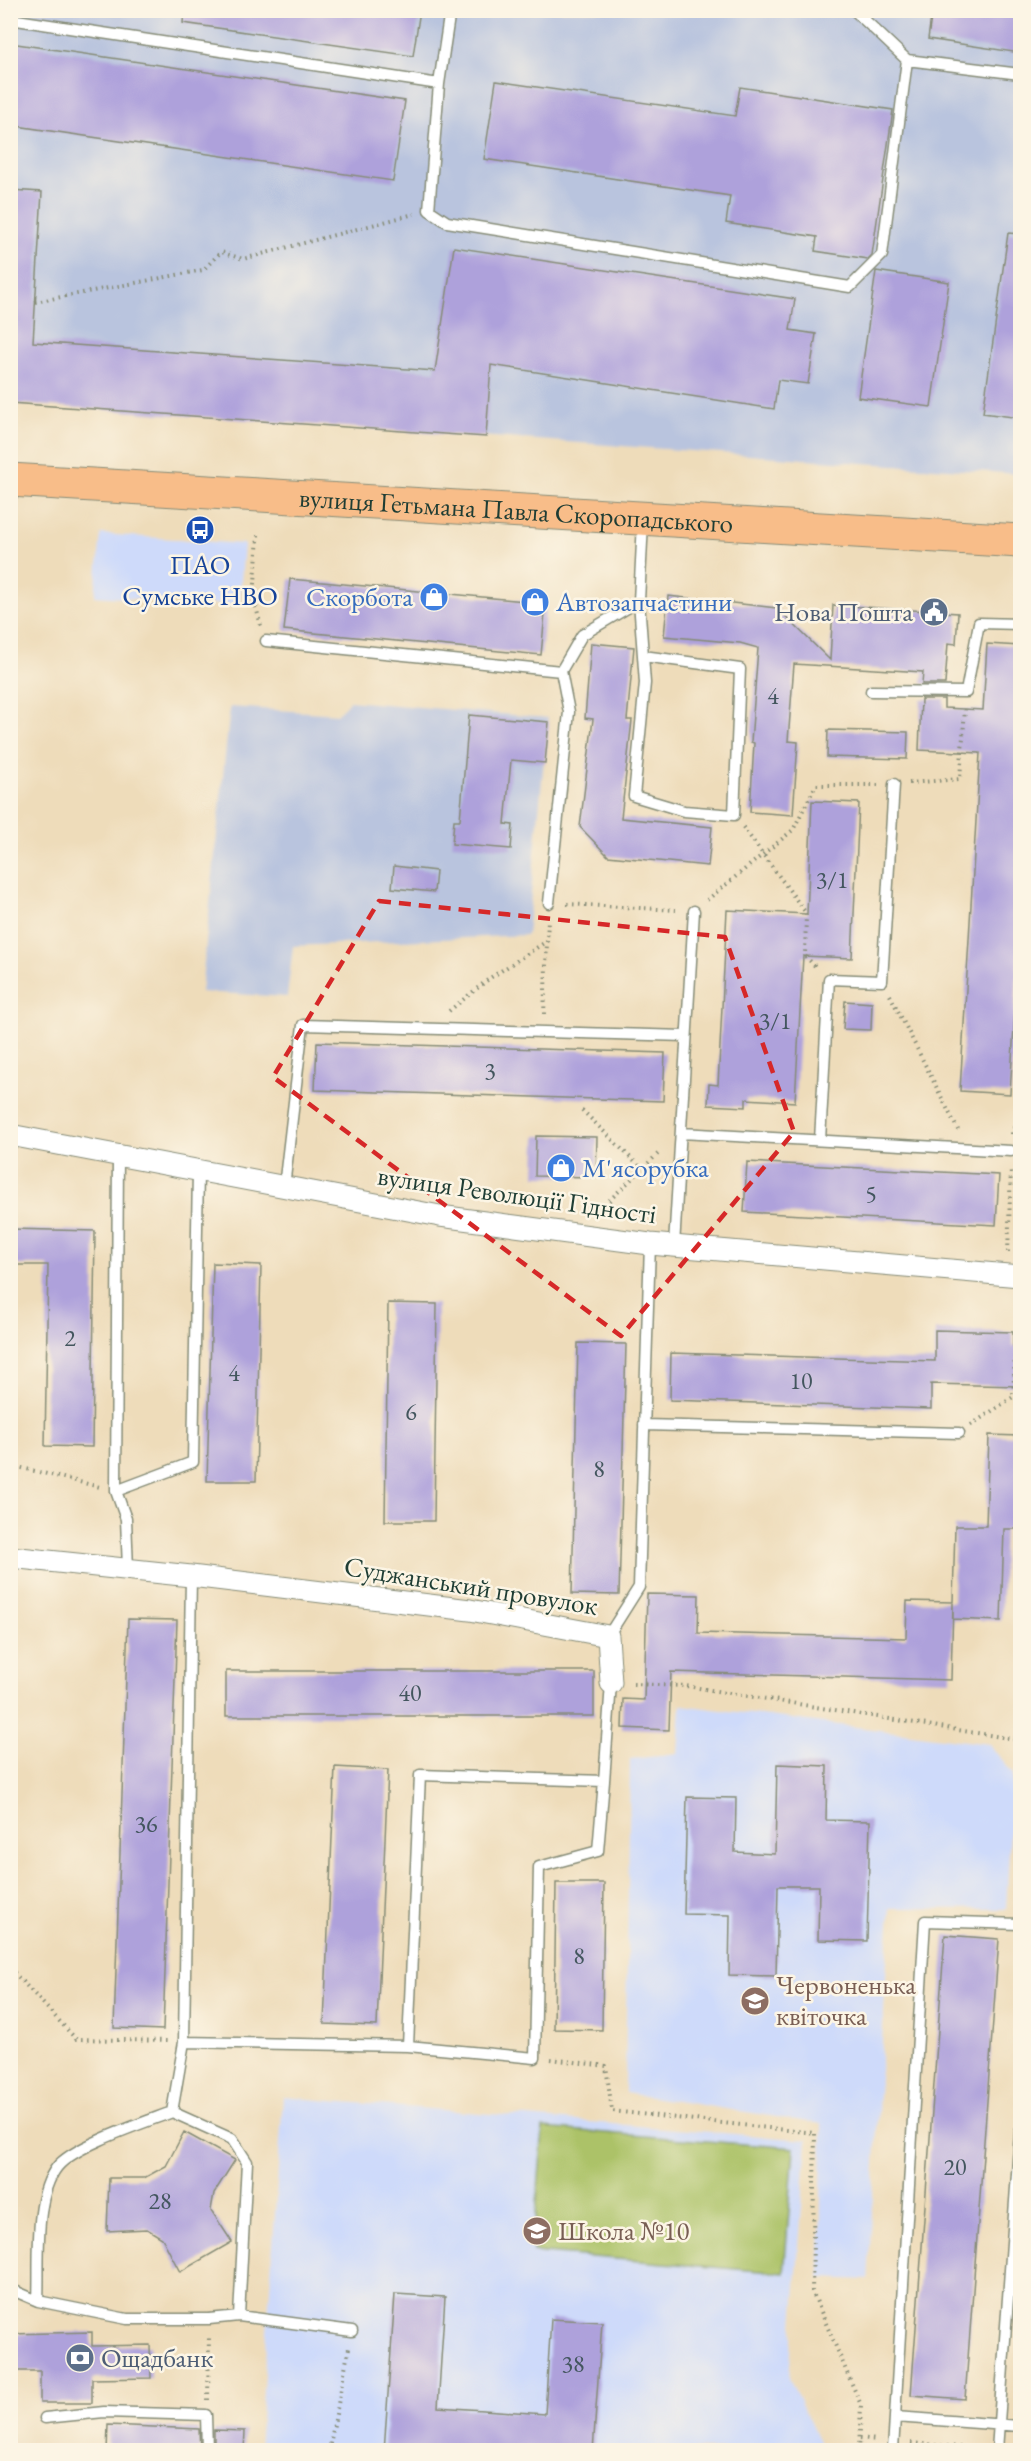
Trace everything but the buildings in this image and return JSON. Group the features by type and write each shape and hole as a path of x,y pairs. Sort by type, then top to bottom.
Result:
{"main road":[{"name":"вулиця Гетьмана Павла Скоропадського","path":"10,480 1020,541"}],"street":[{"name":"вулиця Революції Гідності","path":"10,1135 440,1216 650,1244 1020,1276"},
{"name":"Суджанський провулок","path":"10,1557 191,1576 470,1610 608,1636 611,1683"}],"lane":[{"path":"450,10 439,84 429,210 447,222 850,287 882,255 907,60"},
{"path":"854,10 907,60 1020,74"},
{"path":"10,19 439,84"},
{"path":"643,519 639,601 645,684 634,796 684,811 734,814 740,669 643,656"},
{"path":"549,903 569,712 561,671 582,635 639,601"},
{"path":"871,691 966,692 979,623 1020,624"},
{"path":"266,642 561,671"},
{"path":"820,1140 829,979 882,981 894,784"},
{"path":"674,1246 694,911"},
{"path":"284,1188 303,1025 685,1036"},
{"path":"681,1133 1011,1151"},
{"path":"118,1154 116,1491 126,1519 128,1569"},
{"path":"116,1491 193,1462 198,1170"},
{"path":"608,1636 639,1587 650,1244"},
{"path":"644,1425 959,1433"},
{"path":"172,2112 184,2042 191,1576"},
{"path":"184,2042 408,2046 535,2058 539,1867 598,1851 611,1683"},
{"path":"408,2046 420,1776 604,1781"},
{"path":"893,2446 925,1922 1020,1924"},
{"path":"38,2301 42,2198 58,2166 95,2142 172,2112 232,2139 247,2162 238,2316"},
{"path":"997,2450 1020,2132"},
{"path":"10,2289 38,2301 127,2319 209,2319 238,2316 352,2331"},
{"path":"45,2418 104,2412 206,2415 207,2451"},
{"path":"895,2417 1020,2426"}],"path":[{"path":"35,302 203,270 221,252 243,259 429,210"},
{"path":"258,535 254,599 266,642"},
{"path":"543,1032 549,903 694,911 793,830 816,785 894,784 960,779 966,692"},
{"path":"734,814 806,913 805,956 829,979"},
{"path":"427,1028 490,978 547,941"},
{"path":"882,981 968,1149"},
{"path":"582,1110 642,1169"},
{"path":"1008,1252 1012,1129 1020,1124"},
{"path":"596,1212 681,1133"},
{"path":"959,1433 1013,1397 1017,1310"},
{"path":"10,1465 116,1491"},
{"path":"611,1683 686,1686 1020,1740"},
{"path":"10,1968 76,2039 184,2042"},
{"path":"535,2058 606,2066 612,2111 815,2133 812,2290 861,2405 859,2451"},
{"path":"329,2451 352,2331"},
{"path":"210,2343 210,2379"},
{"path":"860,2438 893,2446 997,2450"}],"highlighted area":[{"path":"379,901 725,937 794,1132 621,1336 273,1077"}],"shaded area":[{"path":"10,11 1020,11 1020,474 11,403"},
{"path":"101,534 244,544 239,606 95,596"},
{"path":"349,701 548,718 527,935 293,946 287,997 201,992 230,707 338,714"},
{"name":"Червоненька квіточка","path":"681,1705 989,1744 1013,1774 1006,1909 890,1908 868,2280 820,2278 822,2124 625,2093 630,1759 678,1754"},
{"name":"Школа №10","path":"283,2097 807,2140 789,2378 823,2450 259,2450"}],"green space":[{"path":"543,2128 794,2148 784,2273 533,2252"}],"place":[{"name":"ПАО Сумське НВО","path":"200,530"},
{"name":"Скорбота","path":"434,597"},
{"name":"Автозапчастини","path":"535,602"},
{"name":"Нова Пошта","path":"934,612"},
{"name":"М'ясорубка","path":"561,1168"},
{"name":"Червоненька квіточка","path":"755,2001"},
{"name":"Школа №10","path":"537,2231"},
{"name":"Ощадбанк","path":"80,2358"}]}
